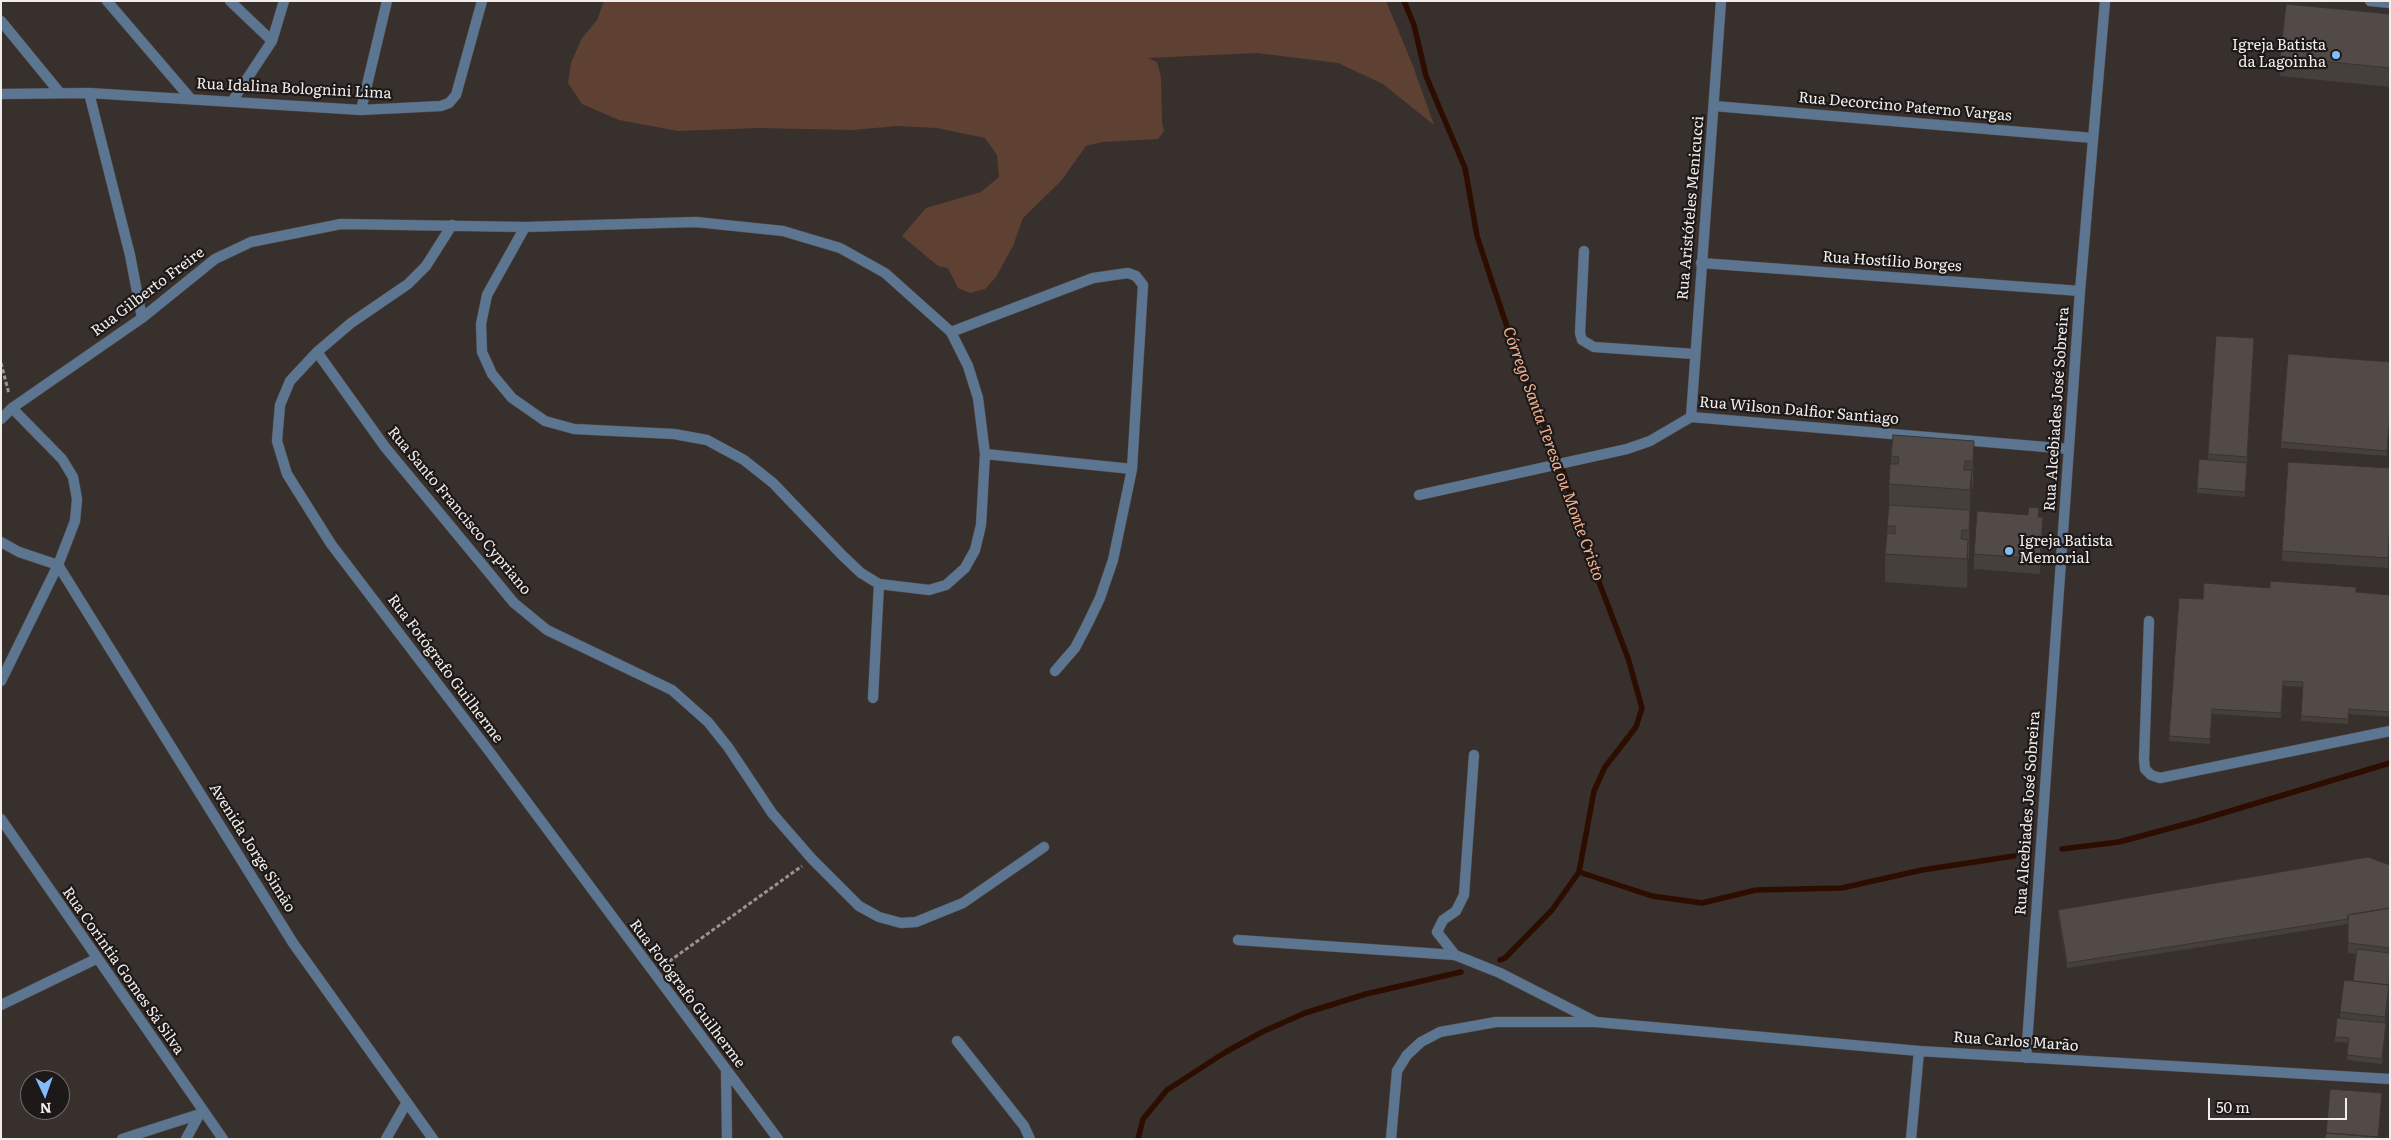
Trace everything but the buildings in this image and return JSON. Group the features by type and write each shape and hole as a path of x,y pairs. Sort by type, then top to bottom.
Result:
{"street":[{"path":"107,1 191,99"},
{"path":"230,1 272,41"},
{"path":"233,100 272,41 284,1"},
{"path":"360,110 387,1"},
{"name":"Rua Idalina Bolognini Lima","path":"1,94 89,93 233,100 360,110 430,108 449,103 456,95 482,1"},
{"name":"Rua Aristóteles Menicucci","path":"1691,417 1694,354 1721,1"},
{"name":"Rua Alcebiades José Sobreira","path":"2026,1058 2080,291 2104,1"},
{"path":"2370,1 2390,3"},
{"path":"1,21 60,93"},
{"path":"89,93 130,255 142,318"},
{"name":"Rua Decorcino Paterno Vargas","path":"1714,106 2093,138"},
{"name":"Rua Gilberto Freire","path":"12,408 142,318 215,259 251,242 341,224 524,227 696,222 783,231 840,248 885,273 951,332"},
{"name":"Rua Fotógrafo Guilherme","path":"452,225 426,266 408,284 351,323 317,352 290,381 280,405 277,441 287,474 331,544 489,751 726,1072 778,1139"},
{"path":"524,227 487,295 481,324 482,352 492,374 512,398 545,421 574,429 674,434 707,440 744,460 773,483 861,573 879,584 929,590 946,585 965,568 974,550 981,525 985,454 978,398 968,366 951,332 1093,278 1128,272 1136,276 1143,285 1132,469 1113,560 1100,598 1075,648 1055,671"},
{"path":"1584,251 1580,333 1582,340 1594,347 1694,354"},
{"name":"Rua Hostílio Borges","path":"1701,264 2080,291"},
{"name":"Rua Santo Francisco Cypriano","path":"317,352 385,447 514,603 547,630 672,690 708,722 728,747 772,812 812,859 859,906 879,917 901,923 916,922 963,903 1044,847"},
{"path":"1,419 12,408 62,459 73,477 77,499 75,521 58,565 1,681"},
{"name":"Rua Wilson Dalfior Santiago","path":"1419,495 1627,449 1650,441 1691,417 2069,449"},
{"path":"985,454 1132,469"},
{"path":"1,542 19,552 58,565"},
{"name":"Avenida Jorge Simão","path":"58,565 293,943 433,1139"},
{"path":"872,698 879,584"},
{"path":"2149,621 2144,759 2146,768 2151,775 2160,778 2390,731"},
{"path":"1456,955 1438,932 1443,920 1456,911 1464,896 1474,755"},
{"name":"Rua Coríntia Gomes Sá Silva","path":"1,819 201,1114 223,1139"},
{"path":"1238,940 1456,955 1500,973 1596,1022"},
{"path":"1,1005 96,959"},
{"name":"Rua Carlos Marão","path":"1391,1139 1397,1071 1407,1055 1421,1042 1440,1032 1496,1022 1596,1022 1919,1051 2390,1079"},
{"path":"956,1041 1024,1126 1030,1139"},
{"path":"1911,1139 1919,1051"},
{"path":"726,1072 727,1139"},
{"path":"386,1139 407,1102"},
{"path":"122,1139 201,1114"},
{"path":"186,1139 201,1114"}],"path":[{"path":"1,363 12,408"},
{"path":"653,973 812,859"}],"shaded area":[{"path":"604,1 1386,1 1413,66 1434,125 1383,84 1338,63 1257,53 1148,58 1157,62 1161,77 1164,131 1158,139 1102,142 1086,146 1061,181 1023,218 1013,246 996,277 985,289 970,293 958,288 948,268 938,266 902,236 926,208 981,192 999,177 997,155 985,138 937,128 897,126 852,130 758,128 678,131 619,120 582,104 568,83 571,63 582,38 597,20"}],"waterway":[{"name":"Córrego Santa Teresa ou Monte Cristo","path":"1404,1 1414,25 1426,76 1465,168 1477,236 1494,288 1522,371 1562,467 1589,556 1628,658 1642,708 1636,727 1605,767 1594,791 1579,872 1552,910 1505,958 1500,960"},
{"path":"2062,849 2119,842 2197,821 2390,763"},
{"path":"1579,872 1652,896 1702,903 1756,890 1842,888 1922,870 2014,856"},
{"name":"Córrego Santa Teresa ou Monte Cristo","path":"1138,1139 1143,1119 1167,1090 1224,1053 1262,1032 1305,1013 1366,994 1461,972"}],"place":[{"name":"Igreja Batista da Lagoinha","path":"2336,55"},
{"name":"Igreja Batista Memorial","path":"2009,551"}]}
